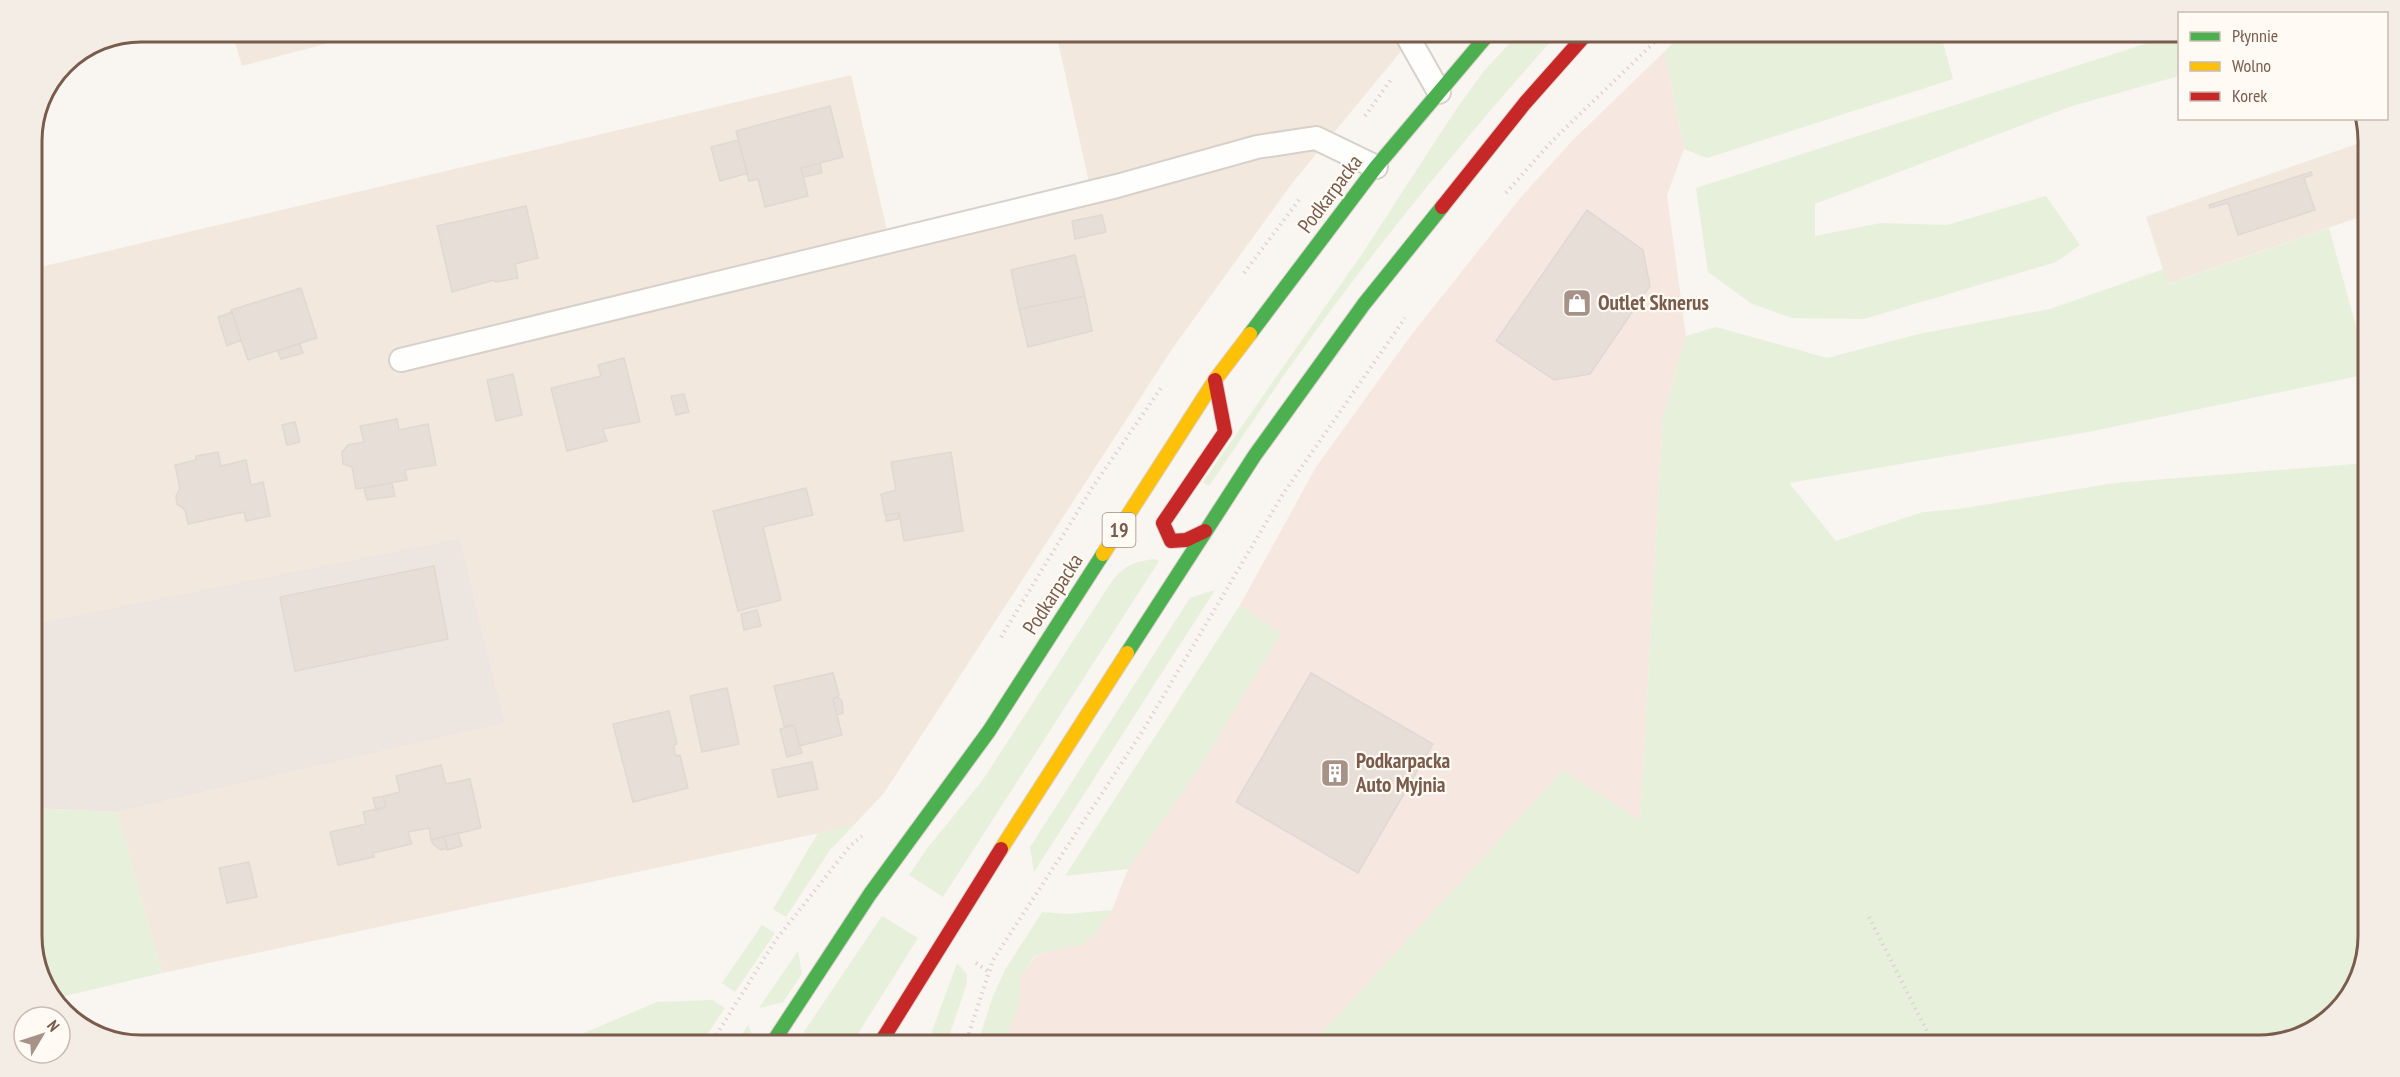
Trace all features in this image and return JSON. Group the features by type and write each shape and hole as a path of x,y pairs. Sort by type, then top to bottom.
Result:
{"highway":[{"name":"Podkarpacka","path":"778,1035 870,894 990,731 1215,380 1376,167 1482,42"},
{"path":"886,1035 1049,772 1255,454 1364,304 1525,103 1579,42"},
{"path":"1205,531 1186,540 1171,540 1163,523 1225,432 1215,380"}],"lane":[{"path":"1411,42 1439,92"},
{"path":"401,360 1117,186 1257,147 1317,138 1376,167"}],"path":[{"path":"1498,201 1552,141 1655,42"},
{"path":"969,1035 993,960 1142,732 1283,495 1408,314"},
{"path":"1869,917 1928,1035"}],"shaded area":[{"path":"235,42 332,42 242,66"},
{"path":"1058,42 1409,42 1293,182 1172,349 884,793 853,826 162,973 117,812 505,723 460,538 42,622 42,267 851,75 888,235 1089,183"},
{"path":"1665,51 1684,149 1667,195 1686,336 1663,417 1640,822 1563,771 1320,1035 1007,1035 1020,1001 1020,977 1036,956 1052,950 1082,945 1112,910 1128,869 1200,767 1281,633 1240,605 1316,467 1412,334 1521,197 1572,141"},
{"path":"2358,143 2358,218 2168,284 2146,217"},
{"path":"460,538 505,723 117,812 42,808 42,622"}],"green space":[{"path":"1511,42 1550,42 1460,147 1334,306 1209,486 1203,482 1364,251 1455,111 1484,71"},
{"path":"1674,42 1943,42 1953,79 1707,158 1684,149 1665,51"},
{"path":"2151,42 2178,42 2178,76 2072,106 1815,204 1815,236 1881,223 1947,225 2046,196 2080,245 2056,262 1864,319 1792,318 1752,304 1708,272 1696,188"},
{"path":"2329,228 2358,330 2358,376 2088,432 1789,483 1836,541 1923,512 1959,509 2115,483 2358,464 2358,936 2356,955 2350,974 2341,991 2324,1010 2303,1025 2291,1030 2259,1035 1320,1035 1563,770 1640,821 1663,417 1686,336 1716,327 1827,358 1919,334 2050,309 2164,269 2169,284"},
{"path":"1155,559 1159,561 943,897 909,875 929,846 982,781 1112,581 1131,565"},
{"path":"1215,590 1034,872 1030,847 1190,598"},
{"path":"1240,605 1281,633 1200,767 1128,869 1065,876"},
{"path":"42,808 117,812 162,973 63,996 59,991 47,968 42,942"},
{"path":"853,826 830,850 786,917 773,909 818,833"},
{"path":"1112,910 1098,930 1082,945 1052,950 1035,956 1020,978 1020,1001 1007,1035 980,1035 993,996 1005,970 1042,912 1067,914"},
{"path":"882,916 918,938 857,1035 802,1035"},
{"path":"762,925 775,933 735,992 722,983"},
{"path":"798,951 802,974 783,1002 759,1008"},
{"path":"957,963 967,974 966,986 949,1035 931,1035"},
{"path":"712,1000 725,1008 707,1035 579,1035 657,1002"},
{"path":"748,1025 752,1035 742,1035"}],"building":[{"path":"830,106 843,157 801,168 808,196 765,207 758,179 749,181 736,131"},
{"path":"738,140 748,173 720,181 711,147"},
{"path":"820,163 822,173 803,177 801,168"},
{"path":"2311,172 2312,175 2304,178 2315,210 2238,235 2228,203 2210,208 2209,205"},
{"path":"526,206 538,258 515,264 518,278 496,282 494,280 452,292 437,226"},
{"path":"1587,210 1643,250 1650,286 1590,374 1554,380 1496,341"},
{"path":"1102,215 1106,232 1075,239 1072,221"},
{"path":"1075,255 1085,296 1019,309 1011,270"},
{"path":"301,288 317,338 248,360 231,310"},
{"path":"1085,296 1092,331 1028,347 1019,309"},
{"path":"232,312 241,340 227,346 218,317"},
{"path":"300,344 303,353 281,359 278,351"},
{"path":"624,358 640,422 603,429 607,441 567,451 551,388 601,376 598,365"},
{"path":"513,374 522,415 496,421 487,380"},
{"path":"684,394 689,412 676,415 671,396"},
{"path":"397,419 399,430 428,424 436,465 405,470 407,480 356,489 352,467 343,464 342,452 348,445 364,442 360,426"},
{"path":"295,422 300,442 287,445 282,425"},
{"path":"218,452 221,466 246,460 251,485 263,482 270,516 246,521 244,512 188,524 185,510 177,504 176,496 180,488 175,465 196,460 196,456"},
{"path":"951,452 963,531 904,541 899,513 885,515 881,494 896,490 891,462"},
{"path":"392,483 395,496 367,500 364,488"},
{"path":"806,488 813,515 763,527 781,600 738,611 713,511"},
{"path":"899,513 898,519 886,521 886,515"},
{"path":"434,566 448,639 295,671 280,597"},
{"path":"757,610 761,626 744,630 741,614"},
{"path":"833,673 839,695 833,699 842,735 799,746 794,725 784,726 774,686"},
{"name":"Podkarpacka Auto Myjnia","path":"1311,673 1433,744 1358,873 1236,802"},
{"path":"727,688 739,744 702,752 690,696"},
{"path":"838,697 842,701 843,713 837,715 833,699"},
{"path":"669,711 677,744 674,745 674,750 676,756 680,755 688,788 633,802 613,724"},
{"path":"794,725 802,753 787,757 780,729"},
{"path":"812,762 818,789 778,797 772,770"},
{"path":"441,765 446,784 470,779 481,828 431,840 429,828 408,832 412,844 373,853 374,857 338,865 330,832 366,824 363,812 386,807 383,796 400,792 396,776"},
{"path":"383,796 386,807 376,810 373,798"},
{"path":"458,833 462,846 447,850 444,836"},
{"path":"444,836 447,848 441,850 431,840"},
{"path":"249,862 257,897 227,903 219,868"}],"traffic: fast":[{"path":"1250,334 1376,167 1482,42"},
{"path":"1127,653 1255,455 1364,304 1442,207"},
{"path":"778,1035 870,894 989,731 1103,554"}],"traffic: slow":[{"path":"1103,554 1215,380 1250,334"},
{"path":"1001,849 1127,653"}],"traffic: jam":[{"path":"1442,207 1525,103 1579,42"},
{"path":"1205,531 1186,540 1171,541 1163,523 1225,432 1215,380"},
{"path":"885,1035 1001,849"}],"place":[{"name":"Outlet Sknerus","path":"1577,303"},
{"name":"Podkarpacka Auto Myjnia","path":"1335,773"}]}
